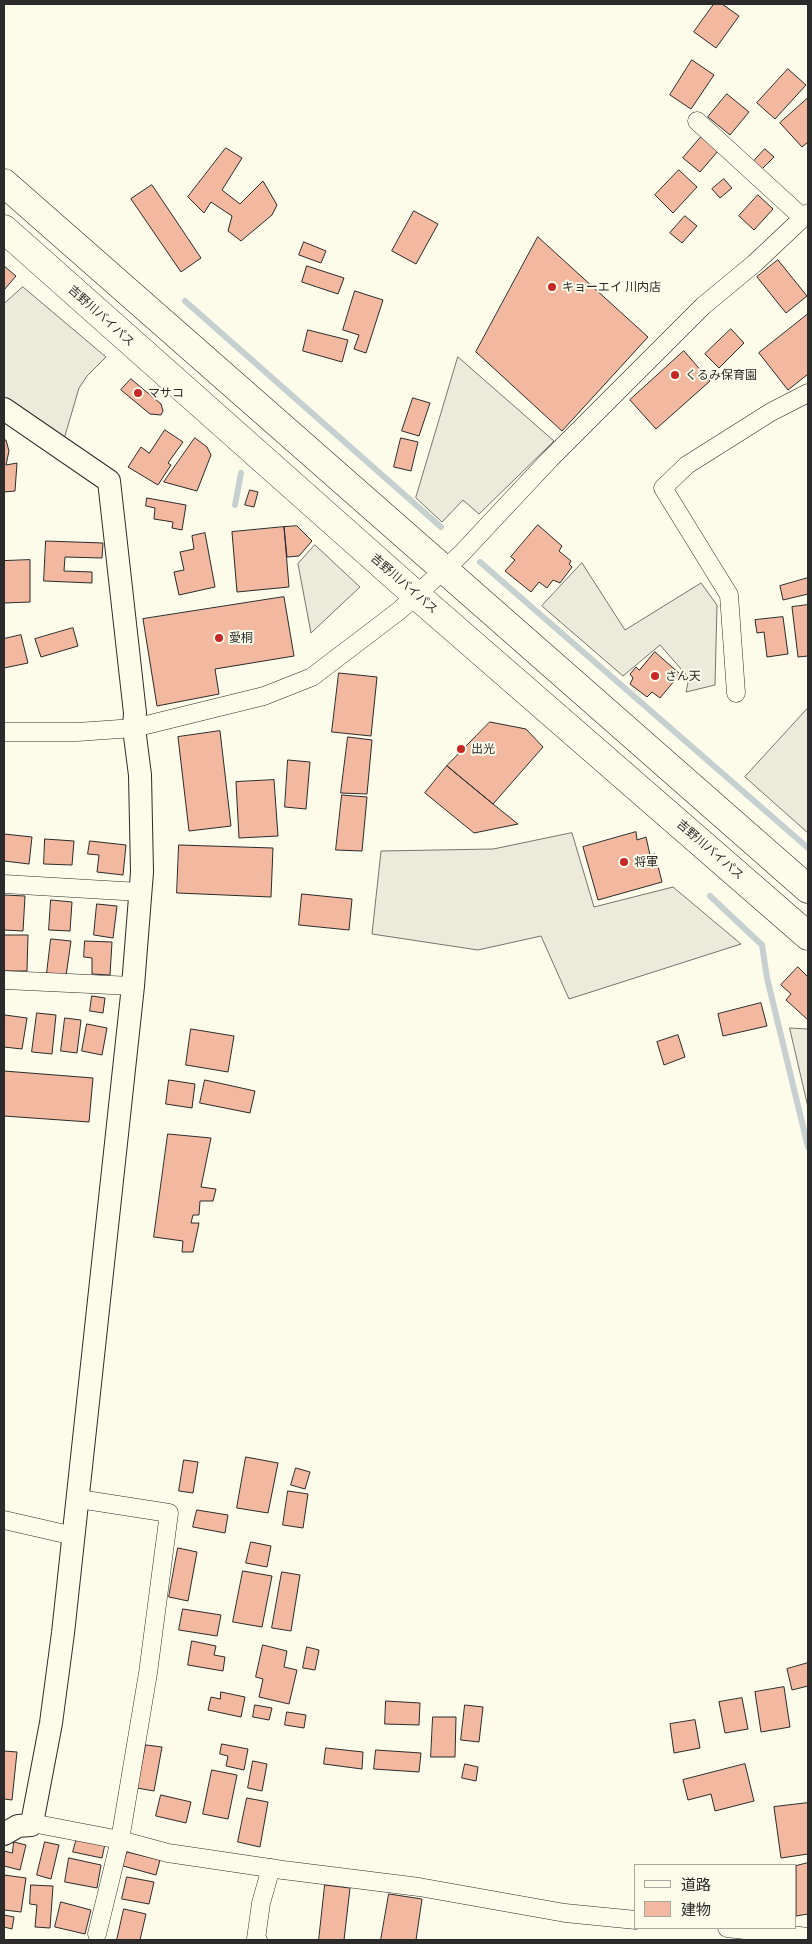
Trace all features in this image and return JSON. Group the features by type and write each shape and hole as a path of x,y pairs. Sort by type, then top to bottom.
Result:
{"highway":[{"path":"4,183 808,889"},
{"name":"吉野川バイパス","path":"4,229 416,595 808,936"}],"street":[{"path":"4,732 78,732 134,728 264,696 312,677 400,610 461,554 550,459 703,306 806,215 697,121"},
{"path":"736,693 729,595 664,488 687,465 771,412 808,393"},
{"path":"4,409 109,481 135,713 134,728 140,776 142,872 133,986 79,1499 51,1723 32,1823"},
{"path":"4,884 140,892"},
{"path":"4,980 133,986"},
{"path":"79,1499 169,1513 148,1673 120,1840 97,1934"},
{"path":"4,1520 74,1536"},
{"path":"4,1834 18,1826 31,1825 32,1823 120,1840 168,1853 419,1887 565,1913 634,1920"},
{"path":"258,1940 256,1938 260,1903 271,1868"},
{"path":"738,1929 808,1936"}],"shaded area":[{"path":"23,287 106,357 87,376 79,388 64,439 4,400 4,304"},
{"path":"458,357 554,441 479,514 463,500 442,522 416,498"},
{"path":"315,545 360,587 311,633 298,564"},
{"path":"582,563 625,630 701,583 717,605 715,685 686,692 689,678 660,645 623,676 542,606"},
{"path":"808,708 808,833 745,777"},
{"path":"572,833 594,907 673,887 741,944 569,999 541,936 478,950 372,934 381,851 493,849"},
{"path":"790,1028 808,1029 808,1107"}],"building":[{"path":"714,4 722,4 739,16 716,48 694,32"},
{"path":"692,60 714,75 691,109 670,95"},
{"path":"788,69 806,85 775,119 757,103"},
{"path":"727,94 749,112 730,135 708,117"},
{"path":"808,98 808,142 802,147 780,123"},
{"path":"702,136 718,151 700,172 683,158"},
{"path":"226,148 242,158 222,190 240,204 263,181 277,205 272,215 241,241 228,231 232,216 211,202 204,213 188,197"},
{"path":"765,149 774,157 761,170 753,162"},
{"path":"679,170 697,187 673,213 655,195"},
{"path":"724,179 732,188 720,198 712,189"},
{"path":"152,185 201,258 181,272 131,199"},
{"path":"758,195 773,209 754,230 739,216"},
{"path":"414,211 438,224 416,264 392,251"},
{"path":"685,216 697,226 682,243 670,233"},
{"name":"キョーエイ 川内店","path":"538,237 648,337 562,431 476,352"},
{"path":"304,242 326,251 321,263 299,255"},
{"path":"778,260 807,296 786,313 757,277"},
{"path":"4,266 16,276 4,290"},
{"path":"307,266 344,278 338,294 302,282"},
{"path":"355,291 383,300 366,353 354,349 359,335 343,330"},
{"path":"808,314 808,374 788,390 759,353"},
{"path":"731,329 744,343 719,368 705,354"},
{"path":"308,330 348,340 342,362 303,351"},
{"path":"684,351 710,381 656,429 630,400"},
{"path":"131,379 161,404 163,411 161,415 150,414 121,390"},
{"path":"413,398 430,403 419,436 402,431"},
{"path":"165,430 183,442 168,463 171,465 158,485 128,467 141,447 149,453"},
{"path":"195,438 207,447 211,455 197,491 164,482"},
{"path":"401,438 418,442 411,471 394,467"},
{"path":"4,440 6,440 9,451 6,465 17,463 15,491 4,492"},
{"path":"250,490 258,492 254,507 245,505"},
{"path":"147,498 186,505 182,530 172,528 173,522 154,519 155,508 146,506"},
{"path":"538,525 562,546 559,551 571,561 569,564 572,567 560,583 553,580 547,588 539,582 531,592 505,571 515,560 511,557"},
{"path":"297,526 312,541 299,556 287,557 284,527"},
{"path":"284,527 289,587 237,592 232,532"},
{"path":"205,533 215,587 179,595 174,572 184,570 180,552 194,549 192,536"},
{"path":"46,541 103,543 102,558 65,557 64,571 92,572 92,583 44,581"},
{"path":"30,560 30,602 4,603 4,561"},
{"path":"808,578 808,594 783,600 780,586"},
{"name":"愛桐","path":"284,597 294,656 215,669 219,694 157,706 143,619"},
{"path":"808,605 808,656 798,657 792,607"},
{"path":"783,617 788,654 767,657 764,632 757,633 755,620"},
{"path":"73,628 78,646 41,657 35,639"},
{"path":"21,635 28,663 4,668 4,639"},
{"name":"さん天","path":"655,652 680,674 660,698 652,692 647,697 630,684 633,678 630,674 636,667 639,670"},
{"path":"339,673 377,677 371,736 332,732"},
{"path":"490,722 526,729 543,747 493,804 447,766"},
{"path":"220,731 231,826 189,831 178,737"},
{"path":"348,737 372,740 367,794 341,793"},
{"path":"288,760 310,762 306,809 285,807"},
{"path":"447,766 518,824 474,833 425,793"},
{"path":"274,780 278,836 239,838 236,782"},
{"path":"342,795 367,797 362,851 336,850"},
{"path":"636,832 637,840 646,837 650,855 655,854 662,882 598,900 583,847"},
{"path":"4,834 32,837 29,864 4,861"},
{"path":"45,839 74,841 72,865 44,864"},
{"path":"90,841 126,845 123,875 97,872 99,855 88,854"},
{"path":"179,845 273,848 271,897 177,893"},
{"path":"302,894 352,899 349,930 299,925"},
{"path":"4,895 25,896 23,931 4,930"},
{"path":"51,900 72,902 70,931 49,930"},
{"path":"97,904 117,906 113,938 94,935"},
{"path":"4,935 28,935 27,971 4,971"},
{"path":"51,939 71,941 66,976 47,973"},
{"path":"85,941 112,942 110,975 92,974 92,958 84,957"},
{"path":"798,967 808,977 808,1020 786,1000 791,994 781,985"},
{"path":"92,996 105,998 103,1013 90,1011"},
{"path":"761,1003 767,1026 723,1036 718,1014"},
{"path":"37,1013 56,1015 52,1054 32,1052"},
{"path":"5,1015 27,1018 22,1049 4,1047"},
{"path":"65,1018 81,1020 77,1053 61,1051"},
{"path":"87,1024 107,1028 102,1055 82,1051"},
{"path":"191,1029 234,1036 228,1072 186,1065"},
{"path":"678,1035 685,1057 664,1065 657,1042"},
{"path":"4,1071 93,1078 89,1122 4,1116"},
{"path":"169,1080 195,1084 192,1108 166,1104"},
{"path":"205,1080 255,1091 250,1113 200,1103"},
{"path":"168,1134 211,1138 201,1187 216,1189 213,1201 200,1201 199,1215 193,1215 191,1223 199,1223 193,1252 182,1252 183,1241 154,1237"},
{"path":"246,1457 278,1463 268,1513 237,1508"},
{"path":"184,1460 198,1462 193,1493 179,1491"},
{"path":"296,1468 310,1472 305,1489 291,1485"},
{"path":"288,1491 308,1494 303,1528 283,1525"},
{"path":"197,1510 228,1515 225,1533 193,1527"},
{"path":"251,1542 271,1546 267,1567 246,1563"},
{"path":"178,1548 197,1552 188,1601 169,1597"},
{"path":"243,1571 272,1576 262,1627 233,1622"},
{"path":"282,1572 300,1575 291,1631 272,1628"},
{"path":"183,1609 221,1615 217,1636 179,1630"},
{"path":"192,1641 216,1646 214,1655 225,1657 223,1671 188,1665"},
{"path":"263,1645 287,1651 284,1667 297,1670 289,1704 259,1697 263,1679 256,1677"},
{"path":"307,1647 319,1650 315,1670 303,1668"},
{"path":"808,1663 808,1686 792,1690 787,1669"},
{"path":"784,1687 790,1727 761,1732 755,1692"},
{"path":"221,1692 245,1697 241,1717 208,1710 211,1697 220,1699"},
{"path":"742,1698 748,1729 725,1733 719,1702"},
{"path":"386,1701 420,1703 419,1725 385,1724"},
{"path":"255,1705 272,1708 269,1720 253,1717"},
{"path":"465,1705 483,1707 479,1742 461,1740"},
{"path":"287,1712 306,1715 304,1728 285,1725"},
{"path":"433,1717 456,1717 455,1757 431,1757"},
{"path":"695,1720 700,1748 674,1753 670,1724"},
{"path":"222,1744 248,1749 244,1770 226,1766 228,1756 220,1754"},
{"path":"146,1745 162,1747 154,1791 137,1788"},
{"path":"326,1748 363,1752 362,1769 324,1764"},
{"path":"376,1750 421,1753 419,1772 374,1769"},
{"path":"4,1751 17,1752 12,1800 4,1799"},
{"path":"253,1761 267,1764 262,1791 248,1788"},
{"path":"465,1764 478,1767 476,1781 462,1778"},
{"path":"745,1764 754,1801 715,1811 711,1794 688,1800 683,1780"},
{"path":"212,1770 237,1775 228,1819 203,1814"},
{"path":"161,1795 191,1802 186,1823 156,1816"},
{"path":"247,1798 268,1802 260,1847 238,1842"},
{"path":"808,1803 808,1854 781,1858 774,1807"},
{"path":"77,1838 105,1844 102,1858 73,1852"},
{"path":"14,1842 26,1845 20,1870 4,1866 4,1851 12,1853"},
{"path":"45,1842 59,1845 51,1879 37,1875"},
{"path":"127,1852 160,1860 156,1875 123,1866"},
{"path":"69,1858 101,1865 97,1888 65,1882"},
{"path":"808,1863 808,1914 797,1916 797,1866"},
{"path":"4,1875 26,1878 21,1912 4,1910"},
{"path":"127,1877 154,1882 149,1904 122,1899"},
{"path":"31,1885 53,1886 50,1928 35,1927 37,1905 30,1904"},
{"path":"325,1885 350,1888 344,1940 319,1940"},
{"path":"389,1894 422,1899 416,1940 381,1940"},
{"path":"61,1902 91,1910 85,1934 55,1927"},
{"path":"124,1909 146,1914 140,1940 117,1940"},
{"path":"4,1915 14,1917 12,1929 4,1927"}],"waterway":[{"path":"185,301 441,527"},
{"path":"235,505 241,473"},
{"path":"480,562 808,848"},
{"path":"710,896 762,945 767,978 808,1147"}],"place":[{"name":"キョーエイ 川内店","path":"552,287"},
{"name":"くるみ保育園","path":"675,375"},
{"name":"マサコ","path":"138,393"},
{"name":"愛桐","path":"219,638"},
{"name":"さん天","path":"655,676"},
{"name":"出光","path":"461,749"},
{"name":"将軍","path":"624,862"}]}
